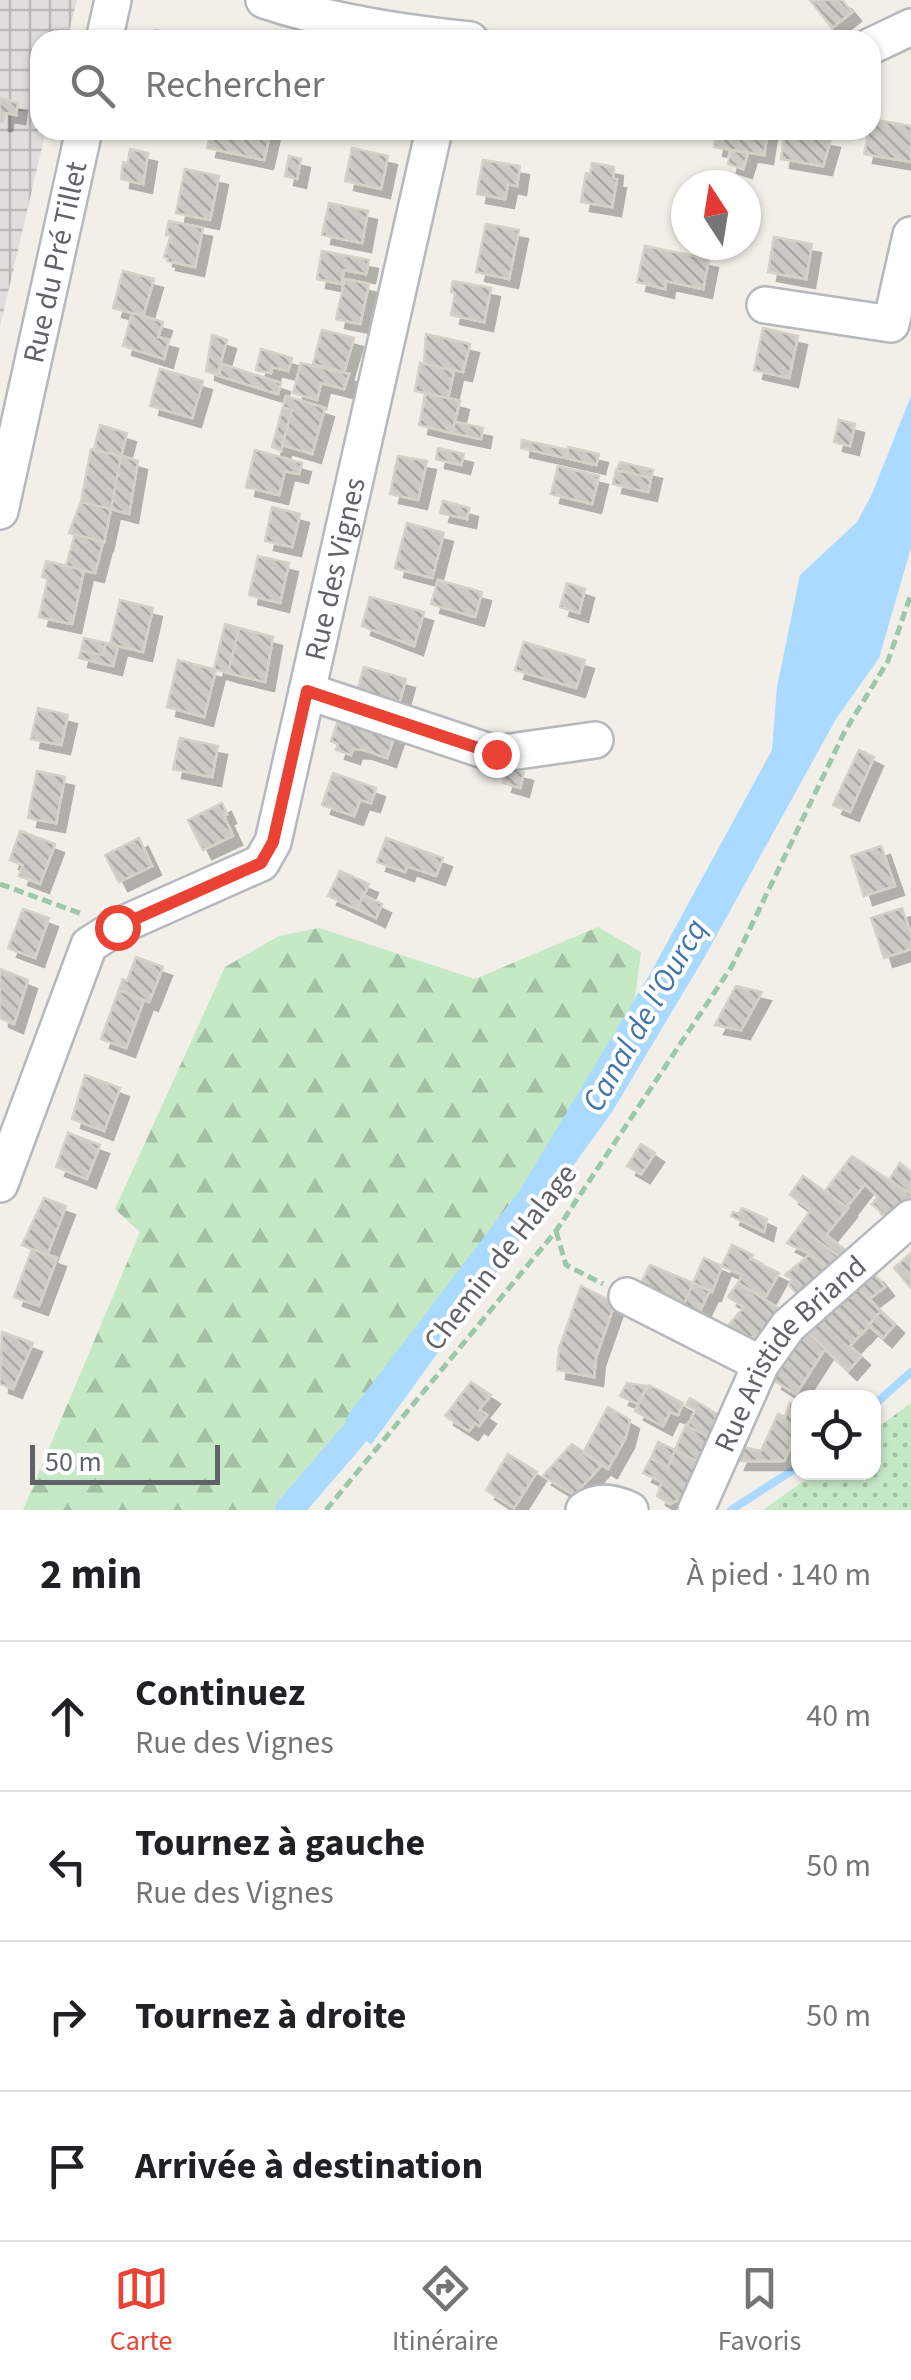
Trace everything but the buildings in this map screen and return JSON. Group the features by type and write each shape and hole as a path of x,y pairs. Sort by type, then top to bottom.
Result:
{"street":[{"path":"106,30 112,0"},
{"path":"264,0 404,30"},
{"path":"881,41 911,26"},
{"name":"Rue du Pré Tillet","path":"0,511 82,140"},
{"name":"Rue des Vignes","path":"0,1184 89,945 117,927 261,863 273,842 432,140"},
{"path":"765,305 891,324 911,235"},
{"path":"307,691 496,754 595,740"},
{"name":"Rue Aristide Briand","path":"696,1510 761,1364 788,1326 911,1218"},
{"path":"626,1296 761,1364"},
{"path":"584,1510 587,1506 613,1502 630,1510"}],"path":[{"name":"Chemin de Halage","path":"326,1510 556,1231 732,966 845,731 888,661 911,594"},
{"path":"0,884 117,927"},
{"path":"556,1231 566,1264 626,1296"}],"shaded area":[{"path":"0,0 77,0 70,30 30,30 30,140 44,140 0,327"}],"green space":[{"path":"598,927 641,952 630,1036 424,1332 287,1510 23,1510 140,1232 115,1209 225,967 279,936 319,928 475,979"},
{"path":"911,1403 911,1510 763,1510 805,1480 881,1480 881,1425"}],"water":[{"path":"911,396 911,548 879,658 836,719 704,958 612,1112 371,1445 345,1419 520,1190 651,972 772,750 777,687 800,575 857,522"}],"waterway":[{"path":"881,1399 911,1372"},
{"name":"Canal de l'Ourcq","path":"289,1510 380,1404"},
{"path":"731,1510 791,1471"}],"route":[{"path":"117,927 261,863 273,842 307,691 496,754"}]}
